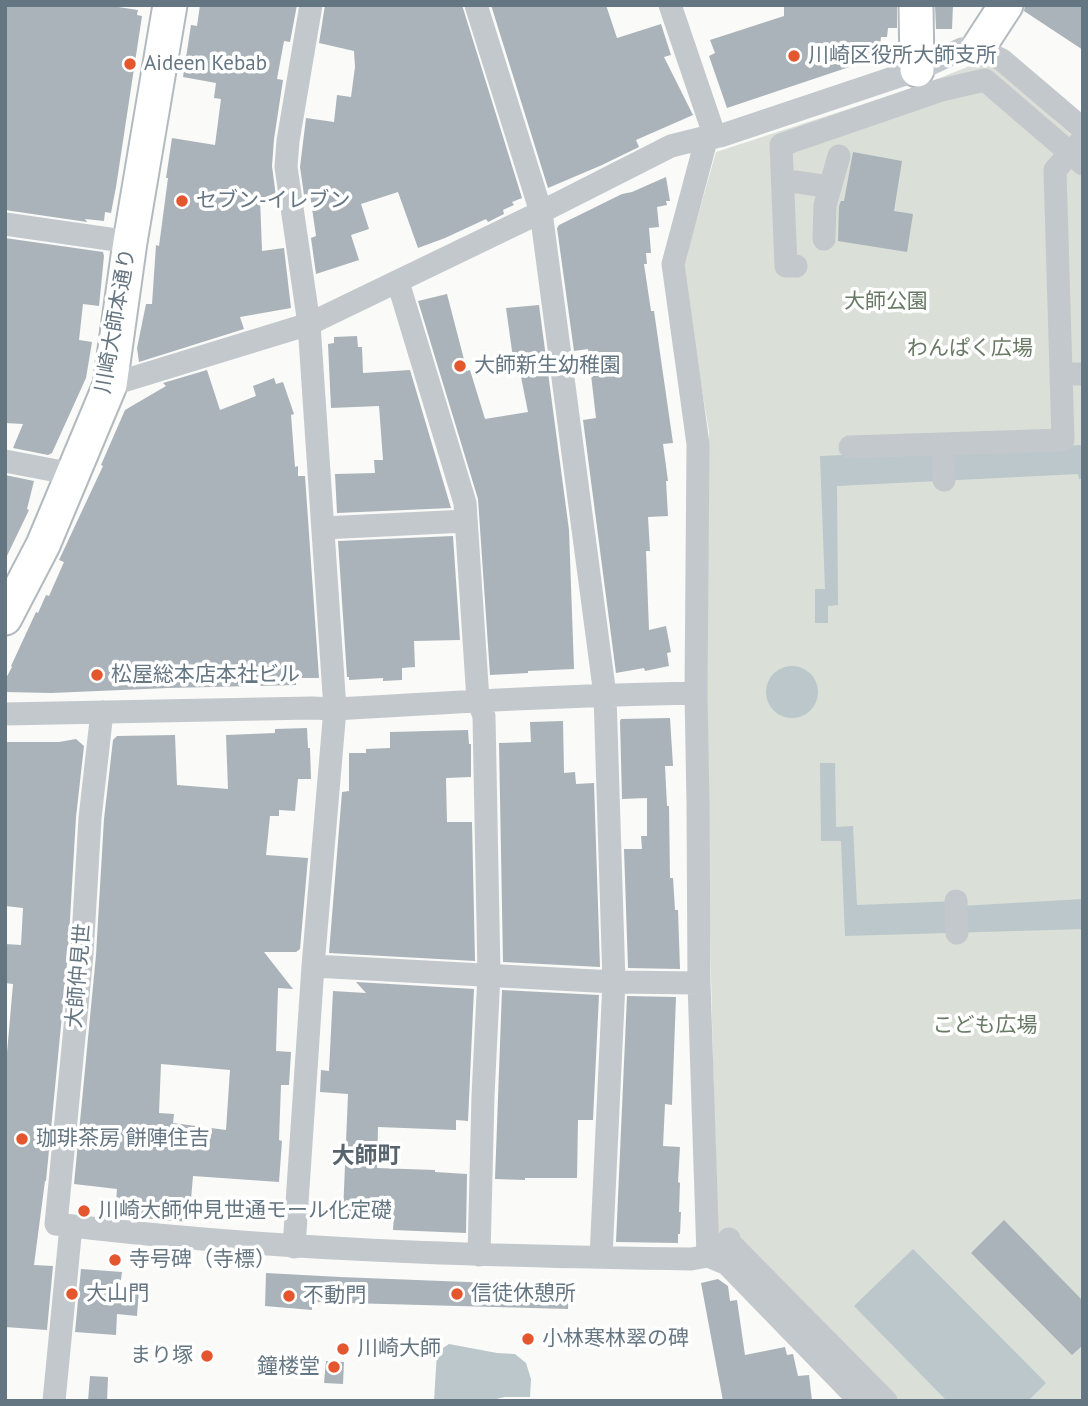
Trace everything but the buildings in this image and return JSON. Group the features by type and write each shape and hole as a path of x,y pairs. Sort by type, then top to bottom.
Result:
{"street":[{"name":"川崎大師本通り","path":"5,618 43,545 110,385 130,242 170,5"},
{"path":"294,1247 313,966 335,709 309,324 286,167 311,5"},
{"path":"477,5 541,212 605,695 614,982 601,1257"},
{"path":"670,5 711,137 673,264 698,444 696,693 699,983 708,1256"},
{"path":"916,5 917,70"},
{"path":"978,48 1006,5"},
{"path":"110,385 309,324 671,146 711,137 917,70 962,50 978,48 1002,60 1083,129"},
{"path":"796,266 786,266 781,145 941,90 985,80 1079,152 1055,170 1072,374 1063,440 850,447"},
{"path":"824,239 825,205 839,156"},
{"path":"783,182 830,187"},
{"path":"5,224 130,242"},
{"path":"398,282 465,503 478,700 484,716 489,974 480,1255"},
{"path":"943,445 944,480"},
{"path":"5,461 73,474"},
{"path":"323,528 466,522"},
{"path":"5,714 335,709 478,700 696,693"},
{"name":"大師仲見世","path":"71,1226 56,1224 82,954 90,818 102,712"},
{"path":"956,901 957,933"},
{"path":"313,966 614,982 699,983"},
{"path":"54,1401 71,1226 294,1247 480,1255 691,1259 708,1256 727,1264 860,1401"},
{"path":"729,1239 886,1401"}],"green space":[{"name":"大師公園","path":"977,63 998,69 1083,145 1083,1401 874,1401 717,1240 705,710 709,432 682,271 716,152 925,84"}],"shaded area":[{"path":"1083,445 1083,479 1079,479 1078,474 837,486 838,605 828,606 828,623 815,623 815,589 825,589 820,456"},
{"path":"792,666 802,668 810,674 816,682 816,702 810,710 802,716 792,718 782,716 774,710 768,702 766,692 768,682 774,674 782,668"},
{"path":"820,763 835,763 836,827 853,826 857,905 958,901 961,906 1083,899 1083,929 845,936 841,841 821,841"},
{"path":"913,1249 1046,1383 1028,1401 947,1401 854,1306"},
{"path":"449,1344 515,1354 526,1363 531,1379 530,1397 505,1397 487,1401 434,1401 437,1352"}],"place":[{"name":"川崎区役所大師支所","path":"794,56"},
{"name":"Aideen Kebab","path":"130,64"},
{"name":"セブン-イレブン","path":"182,201"},
{"name":"大師新生幼稚園","path":"460,366"},
{"name":"松屋総本店本社ビル","path":"97,675"},
{"name":"珈琲茶房 餅陣住吉","path":"22,1139"},
{"name":"川崎大師仲見世通モール化定礎","path":"84,1211"},
{"name":"寺号碑（寺標）","path":"115,1260"},
{"name":"大山門","path":"72,1294"},
{"name":"信徒休憩所","path":"457,1294"},
{"name":"不動門","path":"289,1296"},
{"name":"小林寒林翠の碑","path":"528,1339"},
{"name":"川崎大師","path":"343,1349"},
{"name":"まり塚","path":"207,1356"},
{"name":"鐘楼堂","path":"334,1367"}],"district":[{"name":"大師町","path":"366,1156"}],"park label":[{"name":"わんぱく広場","path":"970,349"},
{"name":"こども広場","path":"985,1026"}]}
